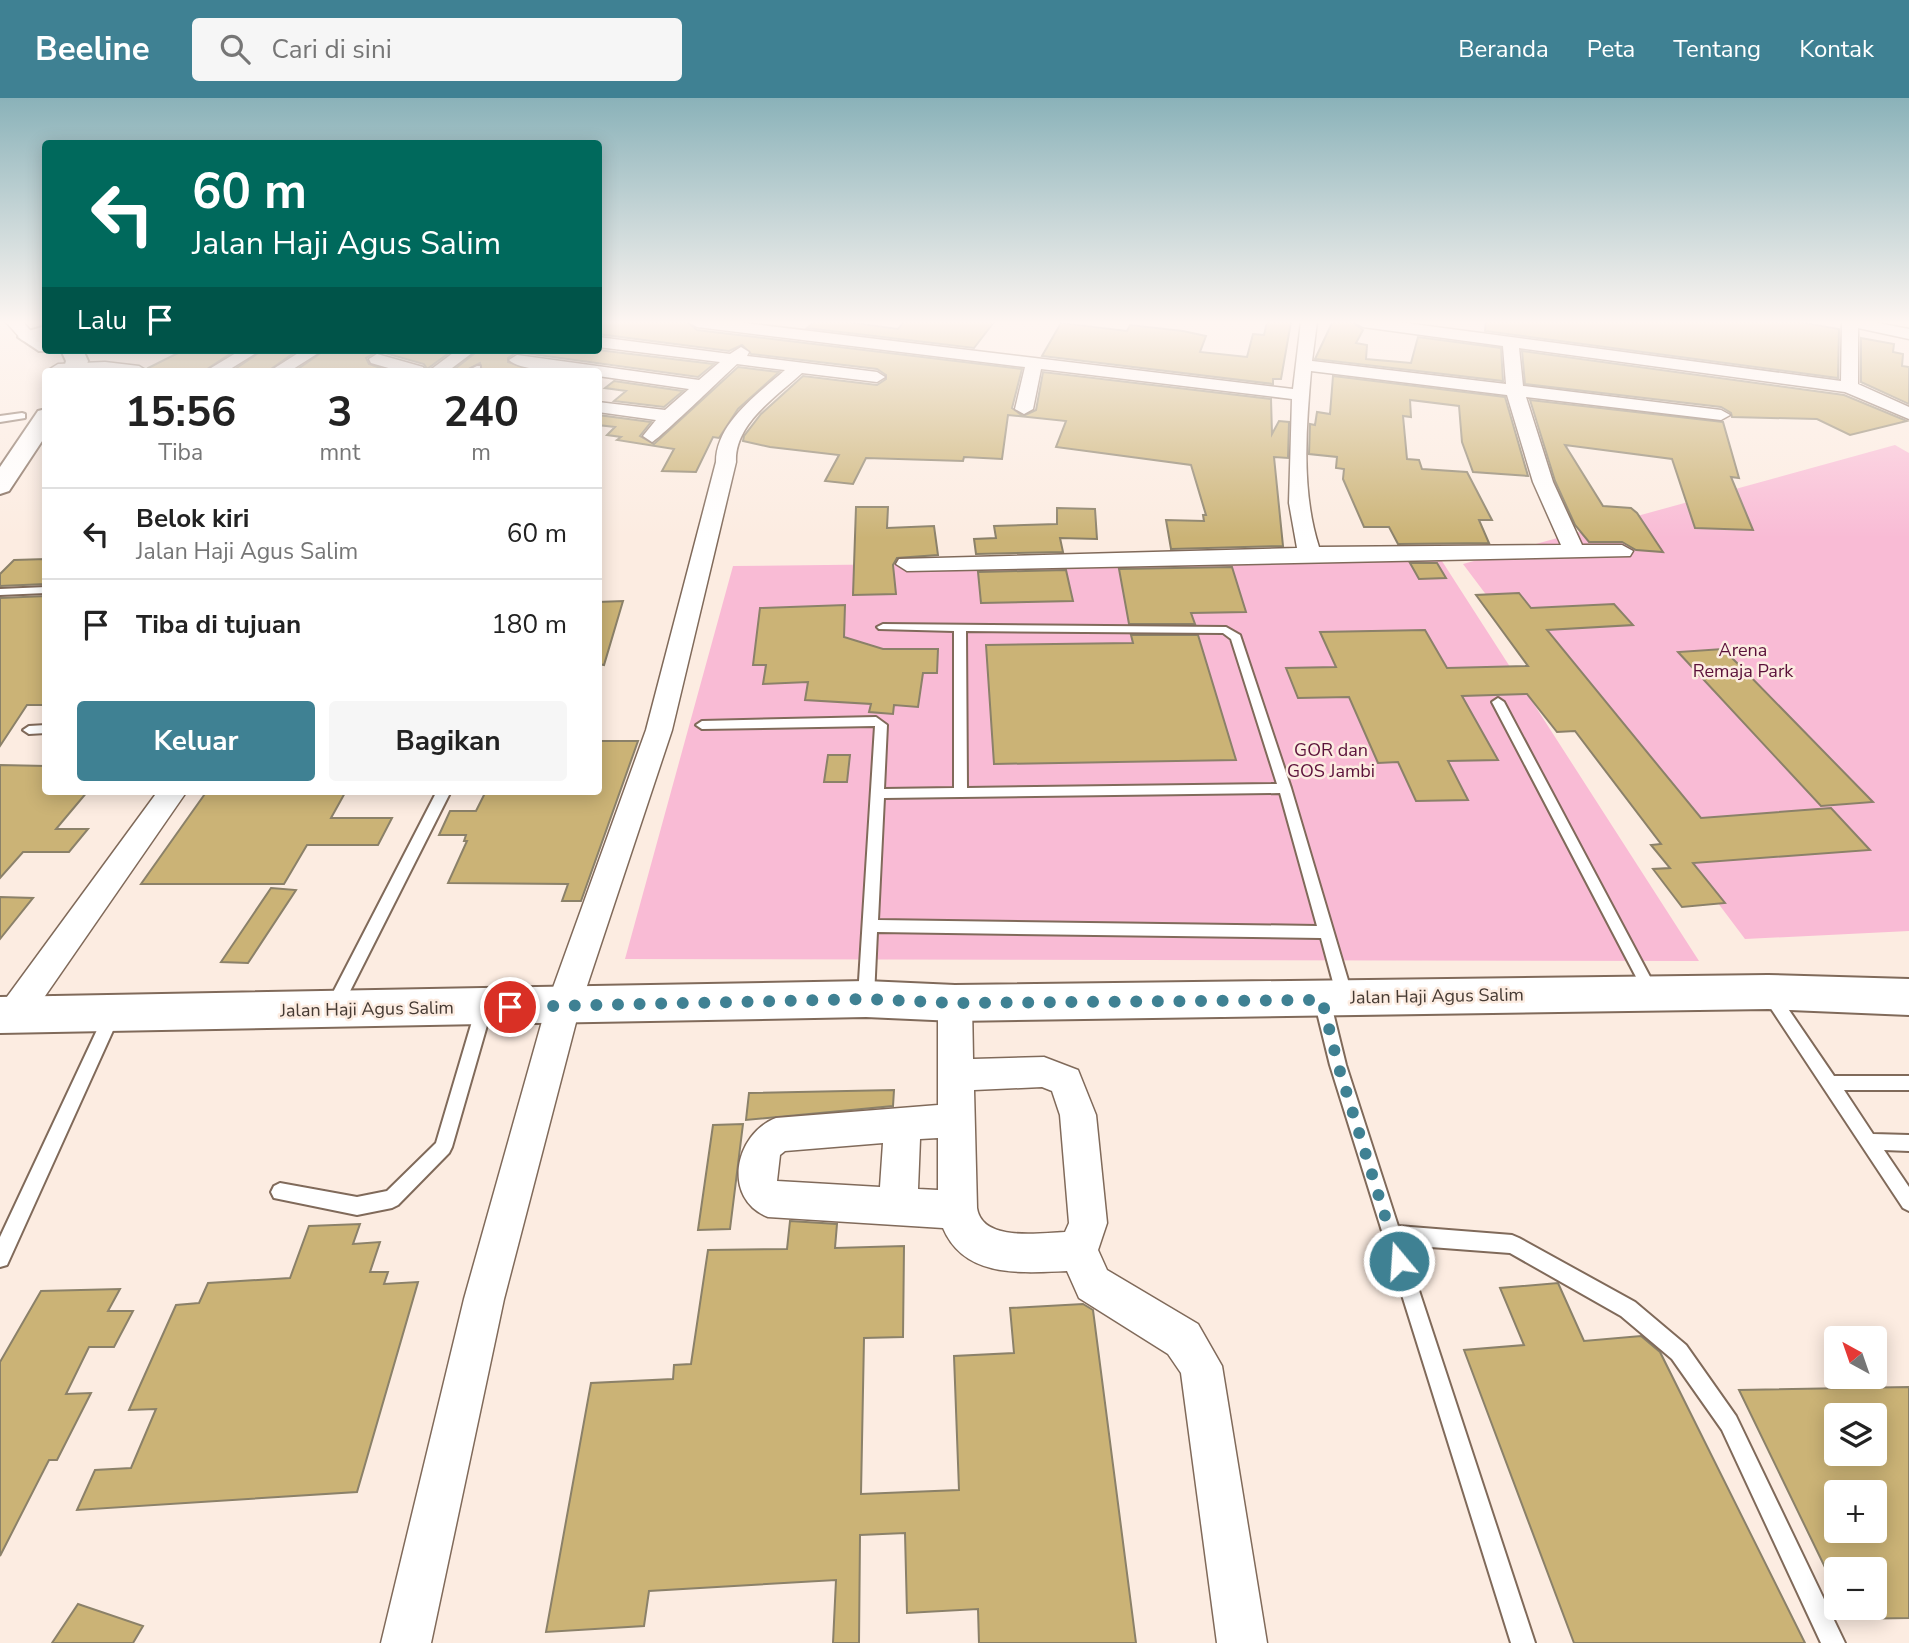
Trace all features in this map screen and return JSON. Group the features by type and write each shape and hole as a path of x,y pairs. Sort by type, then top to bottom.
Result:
{"main road":[{"path":"0,444 26,412"},
{"path":"0,486 26,412"},
{"name":"Jalan Haji Agus Salim","path":"7,1015 563,1007 866,999 955,1003 1768,992 1909,997"}],"street":[{"path":"652,436 694,394"},
{"path":"406,1643 484,1299 563,1007 659,730 726,462 727,446 774,394"},
{"path":"1024,409 1027,394"},
{"path":"1294,394 1301,395 1298,476 1310,554"},
{"path":"1516,394 1543,482 1574,551"},
{"path":"1542,394 1721,415"},
{"path":"1865,394 1909,414"},
{"path":"602,408 669,416"},
{"path":"907,564 1310,554 1622,551"},
{"path":"7,1015 170,795"},
{"path":"955,1003 959,1210 965,1232 975,1245 993,1250 1078,1251"},
{"path":"956,1074 1044,1072 1066,1081 1078,1115 1087,1223 1078,1251 1093,1284 1183,1339 1201,1366 1242,1643"},
{"path":"956,1120 776,1135 763,1147 758,1186 761,1195 768,1199 959,1210"},
{"path":"898,1207 903,1124"}],"lane":[{"path":"0,592 42,590"},
{"path":"883,627 1226,630 1236,637 1285,788 1327,932 1338,1065 1523,1643"},
{"path":"960,628 961,793"},
{"path":"1499,702 1651,993"},
{"path":"702,725 876,721 883,730 866,999"},
{"path":"29,730 42,729"},
{"path":"879,794 1285,788"},
{"path":"332,1010 442,795"},
{"path":"870,926 1327,932"},
{"path":"1768,992 1909,1202"},
{"path":"280,1192 357,1206 392,1199 443,1147 484,1008"},
{"path":"0,1258 113,1012"},
{"path":"1829,1083 1909,1083"},
{"path":"1869,1142 1909,1143"},
{"path":"1391,1236 1512,1244 1629,1310 1679,1352 1729,1423 1833,1643"}],"green space":[{"name":"Arena Remaja Park","path":"1895,445 1909,453 1909,931 1745,939 1463,564"},
{"name":"GOR dan GOS Jambi","path":"1440,558 1699,961 625,959 733,566"}],"building":[{"path":"622,394 679,394 664,407 614,401"},
{"path":"708,394 755,394 738,409 719,438 713,437 696,472 662,471 674,449 617,440 621,437 607,435 615,427 602,425 602,416 651,422 640,436 654,444"},
{"path":"783,394 1016,394 1012,408 1023,416 1036,410 1039,394 1230,394 1271,399 1272,434 1279,421 1289,422 1288,458 1274,457 1283,546 1171,549 1166,520 1204,521 1203,515 1206,515 1191,465 1056,447 1066,421 1008,415 1002,459 964,457 963,461 866,458 853,484 825,481 839,455 743,441 761,414"},
{"path":"1332,394 1481,394 1505,397 1528,476 1473,472 1462,442 1459,406 1410,400 1411,417 1403,416 1407,459 1419,460 1422,469 1467,472 1492,520 1479,520 1489,543 1398,544 1389,527 1364,527 1343,479 1344,469 1336,468 1337,457 1309,454 1310,424 1315,425 1317,412 1330,414"},
{"path":"1611,394 1837,394 1907,421 1850,435 1817,419 1732,417 1731,413 1721,407"},
{"path":"1887,394 1909,394 1909,404"},
{"path":"1530,400 1723,422 1739,478 1731,477 1753,530 1695,528 1672,459 1565,445 1603,506 1631,508 1663,552 1636,550 1622,542 1589,542 1575,525 1555,481"},
{"path":"856,507 888,507 887,528 934,526 938,555 897,558 893,565 896,594 853,595"},
{"path":"1057,508 1095,509 1097,539 1060,538 1063,552 976,554 974,539 996,538 994,526 1057,524"},
{"path":"42,559 42,584 0,586 0,574 14,560"},
{"path":"1410,563 1437,563 1446,578 1419,579"},
{"path":"1232,567 1246,612 1191,613 1195,624 1129,624 1119,569"},
{"path":"1066,570 1073,601 981,603 978,572"},
{"path":"1519,593 1531,608 1614,604 1633,625 1547,630 1701,818 1831,808 1870,850 1693,863 1725,903 1682,907 1653,869 1670,868 1651,845 1661,844 1575,731 1557,732 1527,694 1462,696 1498,760 1448,761 1468,800 1416,801 1398,762 1378,763 1349,697 1298,698 1286,668 1336,667 1320,632 1425,630 1447,668 1528,666 1476,595"},
{"path":"42,596 42,705 27,705 0,746 0,598"},
{"path":"623,601 604,665 602,665 602,602"},
{"path":"845,605 844,637 883,649 938,649 937,673 923,673 918,707 894,705 893,714 869,712 871,704 805,700 808,682 763,684 766,665 753,665 760,608"},
{"path":"1131,635 1198,635 1236,760 994,764 986,645 1133,643"},
{"path":"1723,649 1873,802 1821,806 1678,652"},
{"path":"602,741 638,741 581,901 562,901 568,884 448,883 467,841 464,841 466,835 439,835 450,811 476,811 484,795 602,795"},
{"path":"828,755 850,755 847,782 824,782"},
{"path":"0,765 42,766 42,795 85,795 56,829 88,829 69,852 23,852 0,878"},
{"path":"204,795 344,795 331,818 392,818 378,845 307,845 284,884 141,884"},
{"path":"271,888 296,890 248,963 221,962"},
{"path":"0,897 33,898 0,939"},
{"path":"894,1090 893,1106 746,1120 749,1093"},
{"path":"743,1124 730,1229 698,1230 713,1125"},
{"path":"790,1221 837,1224 835,1248 904,1246 903,1337 864,1338 861,1494 959,1490 954,1356 1014,1353 1010,1308 1083,1304 1093,1310 1136,1643 979,1643 978,1609 907,1613 905,1533 860,1535 859,1643 833,1643 836,1580 649,1591 644,1626 546,1632 591,1383 673,1379 674,1365 691,1364 708,1250 787,1249"},
{"path":"360,1224 353,1244 380,1242 370,1272 388,1272 384,1284 418,1282 357,1492 77,1510 95,1470 131,1468 156,1409 129,1410 176,1305 199,1303 208,1283 290,1278 309,1226"},
{"path":"1558,1283 1584,1341 1641,1336 1660,1352 1805,1643 1574,1643 1464,1350 1524,1345 1500,1288"},
{"path":"120,1289 108,1311 133,1311 114,1347 89,1347 66,1394 91,1393 57,1460 49,1460 0,1556 0,1362 41,1291"},
{"path":"1887,1387 1909,1387 1909,1618 1887,1618 1887,1557 1824,1557 1824,1565 1739,1390 1886,1390"},
{"path":"78,1604 143,1626 133,1643 52,1643"}],"route":[{"path":"510,1007 866,999 955,1003 1322,1000 1338,1065 1399,1261"}]}
